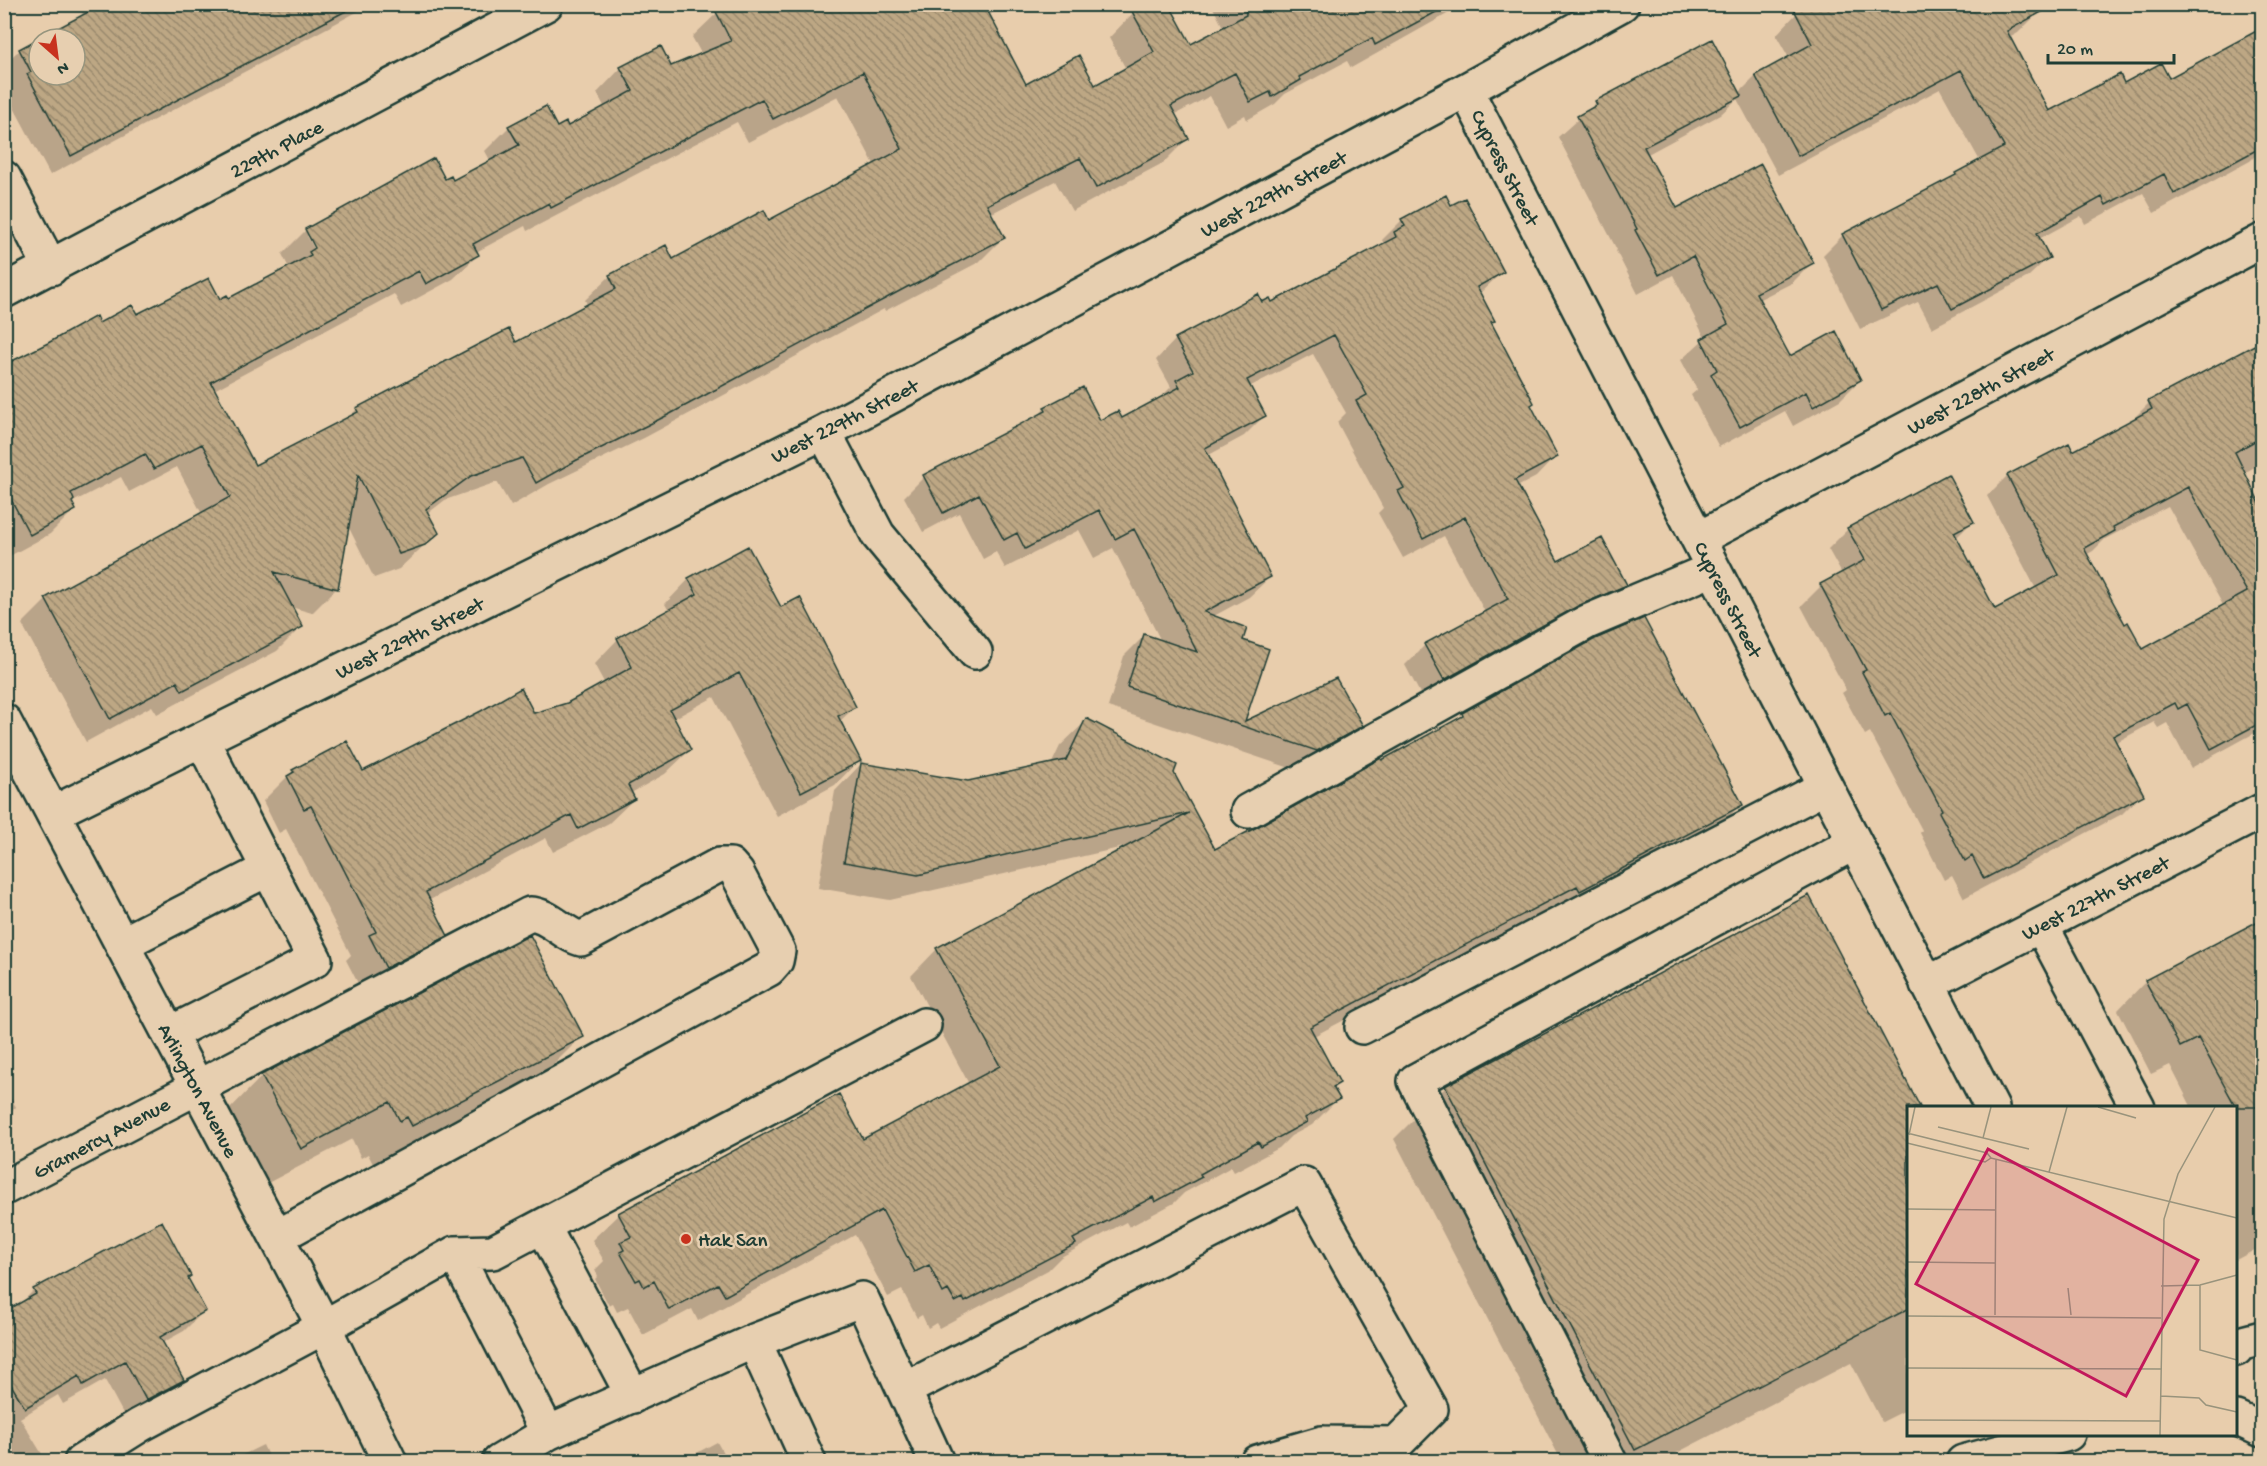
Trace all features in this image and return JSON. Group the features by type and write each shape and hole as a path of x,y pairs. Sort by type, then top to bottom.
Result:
{"street":[{"name":"229th Place","path":"4,291 546,4"},
{"name":"West 229th Street","path":"53,813 824,432 1466,90 1622,4"},
{"name":"Cypress Street","path":"1466,90 1991,1106"},
{"path":"4,178 51,268"},
{"name":"West 228th Street","path":"1698,539 2262,241"},
{"path":"824,432 878,535 975,652"},
{"path":"1248,811 1587,622 1713,569"},
{"name":"Arlington Avenue","path":"4,721 278,1238 390,1461"},
{"path":"169,1034 315,960 202,740"},
{"path":"1362,1027 1825,787"},
{"name":"West 227th Street","path":"1927,984 2262,811"},
{"path":"1610,1461 1415,1082 1854,843"},
{"name":"Gramercy Avenue","path":"4,1188 530,914 540,914 572,936 581,939 719,865 730,866 737,873 778,951 776,961 769,969 278,1238"},
{"path":"122,944 268,869"},
{"path":"2041,925 2137,1106"},
{"path":"81,1461 140,1425 324,1327 455,1252 493,1252 924,1025"},
{"path":"904,1390 1304,1184 1431,1409 1396,1444 1257,1461"},
{"path":"543,1226 633,1396"},
{"path":"455,1252 548,1433"},
{"path":"499,1461 548,1433 754,1341 862,1299 937,1461"},
{"path":"2237,1346 2262,1338"},
{"path":"754,1341 809,1461"},
{"path":"2237,1419 2262,1430"},
{"path":"1963,1461 2060,1436"}],"building":[{"path":"103,4 359,4 71,156 34,87 87,87 87,27 60,27"},
{"path":"712,4 984,4 1026,84 1079,55 1095,85 1154,52 1128,4 1169,4 1191,44 1246,15 1245,4 1451,4 1375,45 1372,38 1299,77 1301,80 1272,97 1270,92 1250,102 1235,73 1171,106 1189,139 1096,188 1080,158 987,205 1005,238 909,286 536,483 522,458 471,476 426,509 439,533 425,545 399,554 358,475 338,589 274,572 303,627 182,691 177,682 110,719 45,598 230,497 202,444 154,469 145,454 71,493 76,510 30,535 4,486 4,365 96,316 99,323 132,305 137,314 209,278 220,299 227,295 229,298 311,255 309,252 315,248 305,229 434,158 445,179 451,176 453,180 519,145 508,126 546,106 557,127 566,122 568,126 633,91 620,67 661,46 671,66 731,41","holes":["863,72 902,149 769,220 764,210 673,259 666,245 609,275 616,289 516,342 509,329 356,408 358,412 255,465 211,382 419,271 426,284 479,255 473,244 549,203 551,208 762,99 773,119"]},
{"path":"1791,4 2056,4 2007,31 2049,111 2120,74 2124,83 2161,63 2169,78 2262,28 2262,147 2174,194 2164,174 2106,205 2102,197 2037,233 2050,258 1952,309 1938,283 1881,310 1842,234 1956,175 1955,173 2004,147 1961,70 1798,156 1755,75 1812,44"},
{"path":"1712,39 1742,96 1644,147 1677,208 1761,164 1814,263 1756,293 1790,356 1836,331 1861,380 1813,407 1806,392 1740,427 1711,374 1717,370 1701,339 1728,324 1693,256 1659,275 1577,116 1597,105 1595,101"},
{"path":"27,45 27,64 19,49"},
{"path":"1446,195 1451,205 1465,198 1504,272 1477,287 1495,321 1491,322 1534,403 1531,405 1558,457 1515,480 1558,561 1602,538 1627,585 1578,606 1444,680 1424,644 1508,599 1465,517 1423,539 1398,491 1404,488 1356,401 1367,395 1334,335 1247,380 1266,416 1205,448 1271,577 1204,612 1247,628 1243,640 1269,649 1245,721 1336,678 1363,726 1317,751 1127,687 1144,634 1197,652 1134,529 1115,539 1099,510 1025,549 1017,533 1004,540 979,494 943,513 923,475 1046,411 1044,407 1083,387 1100,420 1118,411 1122,418 1180,387 1176,380 1193,371 1175,338 1258,294 1262,302 1270,298 1272,302 1396,237 1394,232 1405,226 1401,219"},
{"path":"2262,341 2262,437 2235,452 2262,508 2262,722 2211,749 2187,704 2178,709 2175,703 2113,736 2144,795 1984,879 1972,856 1965,861 1939,812 1942,810 1890,713 1885,716 1862,672 1866,670 1820,584 1865,560 1847,528 1948,474 1974,522 1954,532 1995,609 2059,575 2007,475 2069,443 2073,451 2152,409 2148,401","holes":["2188,487 2247,592 2143,649 2128,622 2125,624 2084,548 2115,531 2113,527"]},
{"path":"748,546 781,607 800,597 856,707 838,716 861,761 801,792 739,673 670,710 691,750 628,785 635,799 578,829 571,815 426,892 448,936 386,968 369,935 376,932 311,806 304,809 287,776 294,772 292,770 347,741 363,771 521,688 534,713 567,703 632,667 617,638 697,594 688,578"},
{"path":"1644,618 1743,805 1580,891 1577,886 1310,1027 1340,1083 1333,1087 1340,1099 1305,1118 1307,1122 1261,1147 1258,1142 1200,1174 1202,1177 1155,1202 1153,1197 1073,1239 1076,1244 965,1302 963,1298 955,1302 948,1290 943,1293 929,1265 915,1272 882,1210 725,1296 718,1284 669,1310 654,1281 644,1287 640,1279 636,1281 620,1252 624,1250 620,1242 631,1237 618,1213 839,1094 863,1139 1000,1066 936,948 1189,813 918,875 844,862 861,763 968,781 1066,760 1086,718 1177,765 1174,773 1215,849 1463,716 1462,713 1595,639"},
{"path":"1809,895 1919,1106 1907,1106 1907,1310 1635,1450 1445,1086"},
{"path":"2262,919 2262,1107 2235,1106 2198,1038 2180,1047 2145,980"},
{"path":"530,935 584,1037 412,1126 407,1117 400,1121 390,1102 301,1149 261,1075"},
{"path":"162,1221 191,1276 188,1278 206,1311 160,1337 184,1380 146,1400 125,1361 83,1385 79,1376 25,1408 4,1373 4,1312 36,1294 33,1289"}],"place":[{"name":"Hak San","path":"686,1239"}]}
